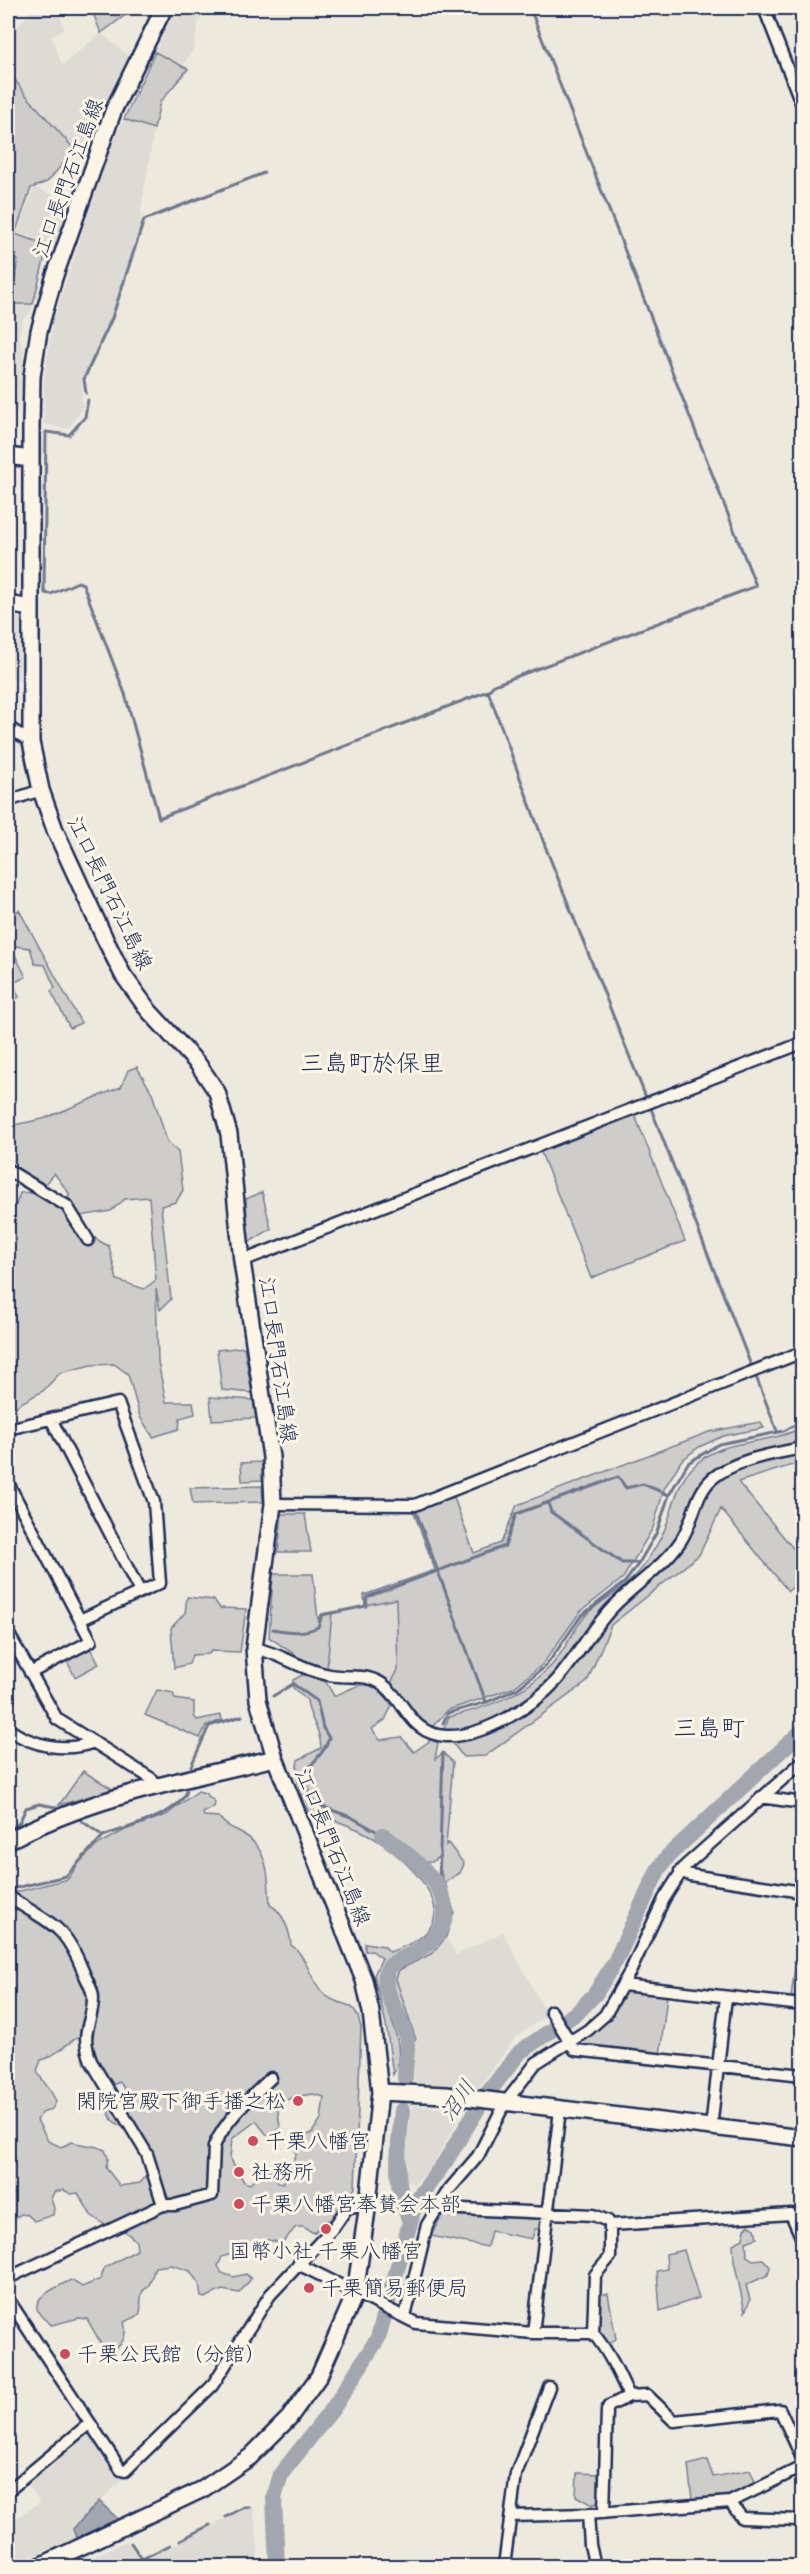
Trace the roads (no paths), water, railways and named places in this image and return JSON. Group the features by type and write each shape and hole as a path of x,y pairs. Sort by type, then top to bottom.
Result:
{"main road":[{"name":"江口長門石江島線","path":"40,2566 203,2490 250,2457 288,2418 319,2376 340,2333 355,2294 380,2092 371,2012 364,1980 275,1758 258,1700 254,1648 273,1504 270,1448 242,1261 229,1134 218,1092 198,1064 149,1011 123,975 55,830 41,790 31,742 30,459 32,376 39,331 54,278 114,109 164,8"},
{"path":"8,456 30,459"},
{"path":"8,604 30,608"},
{"path":"8,1841 50,1819 155,1787 275,1758"},
{"path":"380,2092 454,2096 802,2138"}],"street":[{"path":"764,8 802,105"},
{"path":"8,728 31,742"},
{"path":"8,801 41,790"},
{"path":"242,1261 802,1043"},
{"path":"8,1170 67,1206 88,1240"},
{"path":"273,1504 415,1505 802,1352"},
{"path":"8,1429 118,1403 154,1502 160,1583 80,1620"},
{"path":"51,1419 140,1592"},
{"path":"254,1648 272,1651 307,1669 331,1676 374,1678 388,1688 403,1711 424,1731 448,1736 479,1731 536,1699 556,1681 600,1621 661,1564 681,1541 704,1486 714,1476 736,1465 802,1448"},
{"path":"8,1483 90,1641 30,1673"},
{"path":"8,1632 57,1719 152,1779 155,1787"},
{"path":"8,1743 12,1732 59,1749 94,1742"},
{"path":"402,2315 427,2225 448,2191 478,2156 502,2103 536,2063 588,2030 605,2015 653,1927 663,1899 680,1871 802,1762"},
{"path":"761,1797 802,1803"},
{"path":"680,1871 690,1875 802,1892"},
{"path":"8,1893 10,1898 57,1926 77,1955 93,1995 85,2039 86,2048 91,2061 147,2154 164,2205"},
{"path":"623,1985 802,2005"},
{"path":"711,2128 726,1997"},
{"path":"551,2011 575,2050 802,2075"},
{"path":"8,2278 164,2205 212,2195 214,2145 235,2113 272,2078"},
{"path":"533,2333 560,2110"},
{"path":"8,2299 121,2470 125,2471 212,2386 270,2295 334,2227 347,2208 368,2203"},
{"path":"439,2208 593,2215 608,2221 610,2257 595,2275 593,2333 598,2342 607,2349 629,2396"},
{"path":"610,2225 791,2214 802,2239"},
{"path":"298,2264 416,2324 533,2333 593,2333"},
{"path":"504,2566 516,2474 549,2387"},
{"path":"604,2512 607,2410 609,2406 629,2396 647,2395 674,2421 780,2410 802,2458"},
{"path":"8,2491 90,2423"},
{"path":"511,2516 588,2514 730,2502 802,2467"},
{"path":"730,2502 742,2518 802,2520"},
{"path":"588,2514 595,2566"}],"waterway":[{"path":"530,8 756,586 494,685 488,691 547,851 647,1100"},
{"path":"86,393 84,379 112,318 144,220 264,173"},
{"path":"88,400 85,417 69,435 46,432 44,588 45,593 51,594 78,582 83,584 125,694 159,818 488,691"},
{"path":"650,1106 752,1368"},
{"path":"755,1374 777,1431"},
{"path":"443,1723 448,1713 487,1702 517,1689 546,1666 581,1616 625,1582 639,1563 657,1532 669,1495 688,1463 719,1444 784,1431 802,1421"},
{"path":"273,1629 296,1632 313,1629 318,1627 322,1615 366,1606 367,1597 505,1546 516,1514 618,1477 626,1488 643,1484 669,1495"},
{"path":"548,1503 551,1512 622,1563 639,1563"},
{"path":"415,1509 486,1702"},
{"path":"273,1696 293,1684 317,1701 323,1728 329,1738 309,1768 304,1782 315,1804 351,1817 383,1835"},
{"path":"191,1766 209,1726 242,1716"},
{"name":"沼川","path":"277,2566 274,2498 281,2474 334,2407 378,2338 416,2201 445,2162 486,2095 520,2052 579,2011 595,1994 616,1960 658,1870 668,1856 802,1731"},
{"path":"439,1885 443,1753"},
{"path":"79,1819 103,1836 163,1814 182,1800 187,1791"},
{"path":"8,1831 19,1823 26,1808 39,1804 55,1807"},
{"path":"383,1835 427,1873 438,1888 445,1904 444,1920 436,1935 417,1951 394,1963 387,1970 388,1992 407,2041 405,2078"},
{"path":"11,1889 66,1876 103,1836"},
{"path":"402,2110 398,2165 400,2192 409,2219"},
{"path":"226,2517 244,2507 250,2507"},
{"path":"180,2540 210,2525"},
{"path":"131,2543 142,2559 170,2545"}],"place":[{"name":"閑院宮殿下御手播之松","path":"298,2101"},
{"name":"千栗八幡宮","path":"253,2141"},
{"name":"社務所","path":"239,2172"},
{"name":"千栗八幡宮奉賛会本部","path":"239,2204"},
{"name":"国幣小社 千栗八幡宮","path":"326,2229"},
{"name":"千栗簡易郵便局","path":"309,2288"},
{"name":"千栗公民館（分館）","path":"65,2354"}],"district":[{"name":"三島町於保里","path":"372,1063"},
{"name":"三島町","path":"709,1728"}]}
